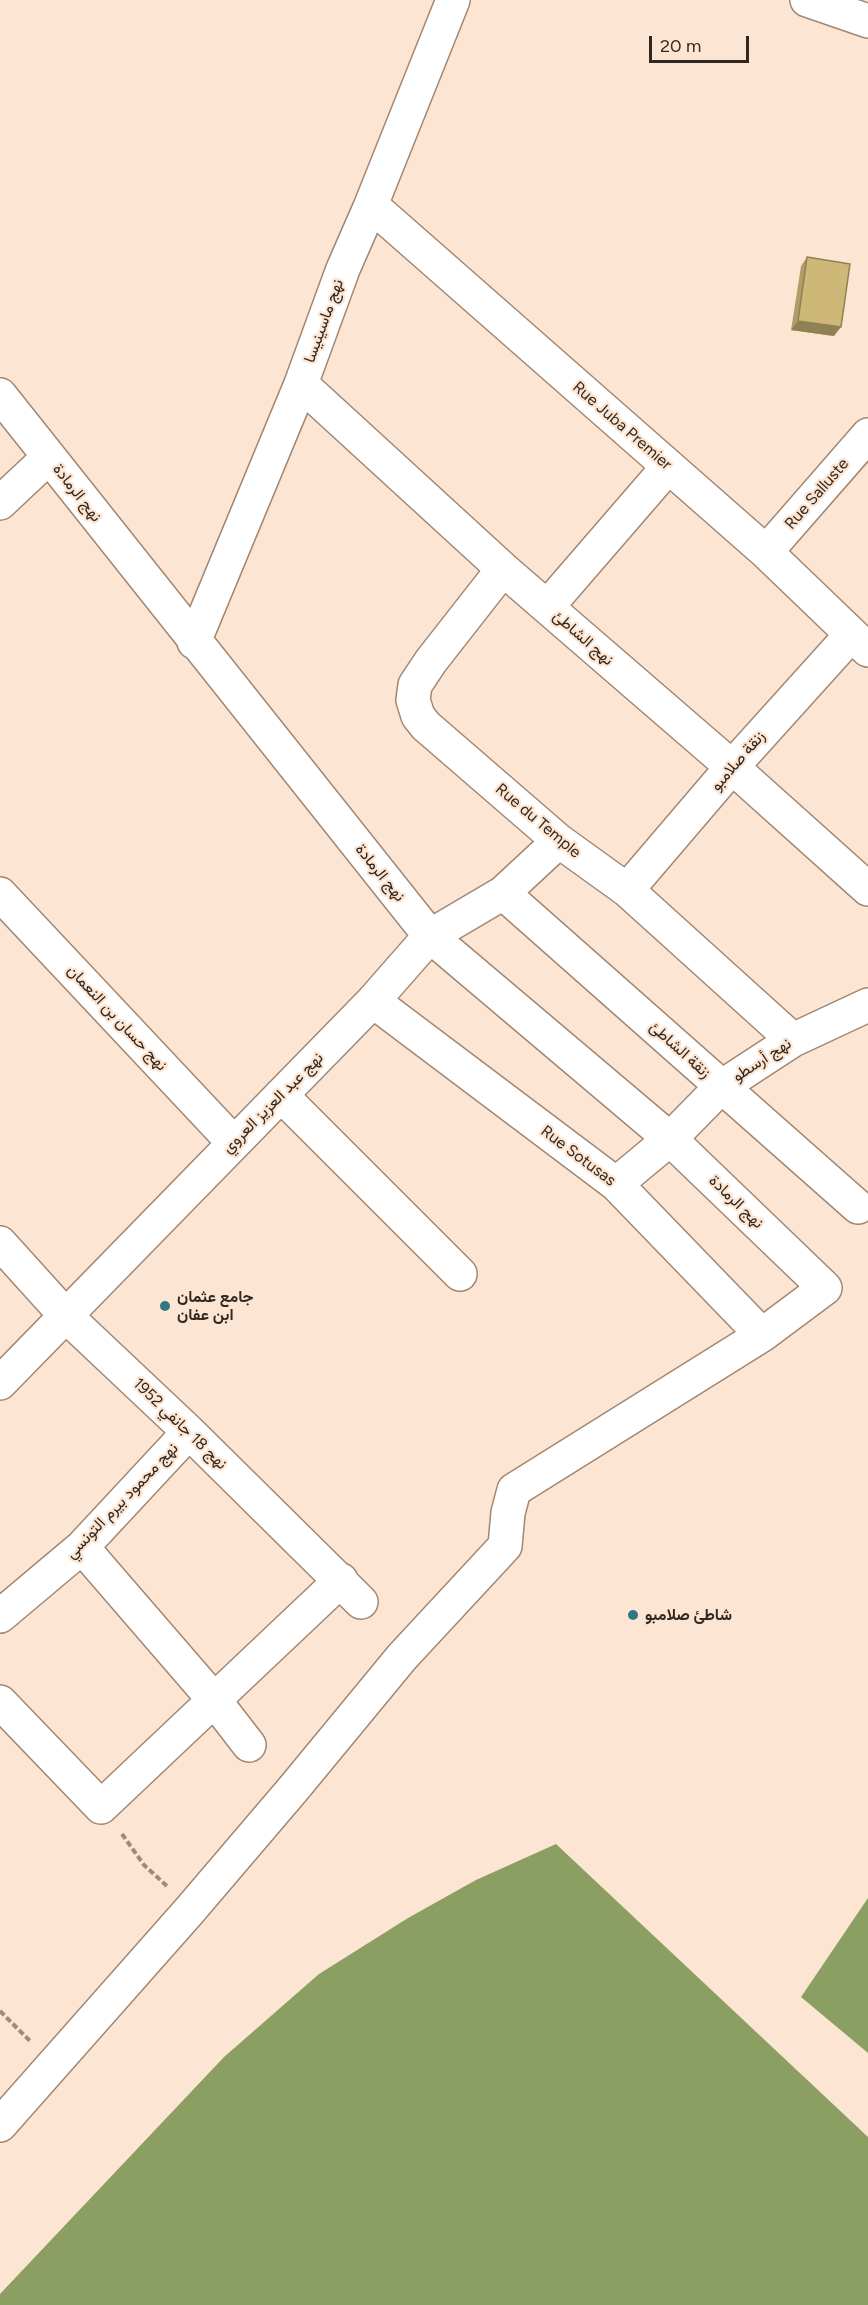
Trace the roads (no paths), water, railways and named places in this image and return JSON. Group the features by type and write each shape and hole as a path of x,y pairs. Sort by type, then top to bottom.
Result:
{"street":[{"name":"نهج ماسينيسا","path":"194,642 301,384 343,269 453,0"},
{"path":"807,0 868,21"},
{"name":"Rue Juba Premier","path":"371,205 766,552 860,642"},
{"name":"نهج الشاطئ","path":"301,384 503,569 732,767 868,889"},
{"name":"نهج الرمادة","path":"0,395 194,642 430,936 670,1139 825,1288 762,1335"},
{"name":"Rue Salluste","path":"766,552 868,435"},
{"path":"0,503 49,457"},
{"path":"547,607 668,467"},
{"name":"Rue du Temple","path":"503,569 415,685 413,700 418,716 426,726 559,841 627,890 793,1040"},
{"name":"زنقة صلامبو","path":"627,890 732,767 860,642"},
{"name":"نهج عبد العزيز العروي","path":"0,1383 373,1001 430,936 503,893 559,841"},
{"name":"زنقة الشاطئ","path":"503,893 858,1207"},
{"name":"نهج حسان بن النعمان","path":"0,894 233,1142"},
{"name":"Rue Sotusas","path":"373,1001 616,1184 762,1335"},
{"name":"نهج أرسطو","path":"616,1184 670,1139 721,1087 793,1040 865,1010"},
{"path":"280,1095 460,1274"},
{"name":"نهج 18 جانفي 1952","path":"0,1243 66,1316 189,1432 351,1591 215,1701"},
{"path":"0,2125 190,1910 402,1657 505,1546 508,1513 514,1490 762,1335"},
{"name":"نهج محمود بيرم التونسي","path":"0,1616 82,1547 189,1432"},
{"path":"82,1547 215,1701 249,1745"},
{"path":"0,1701 101,1807 203,1709 215,1701"}],"place":[{"name":"جامع عثمان ابن عفان","path":"165,1306"},
{"name":"شاطئ صلامبو","path":"633,1615"}]}
